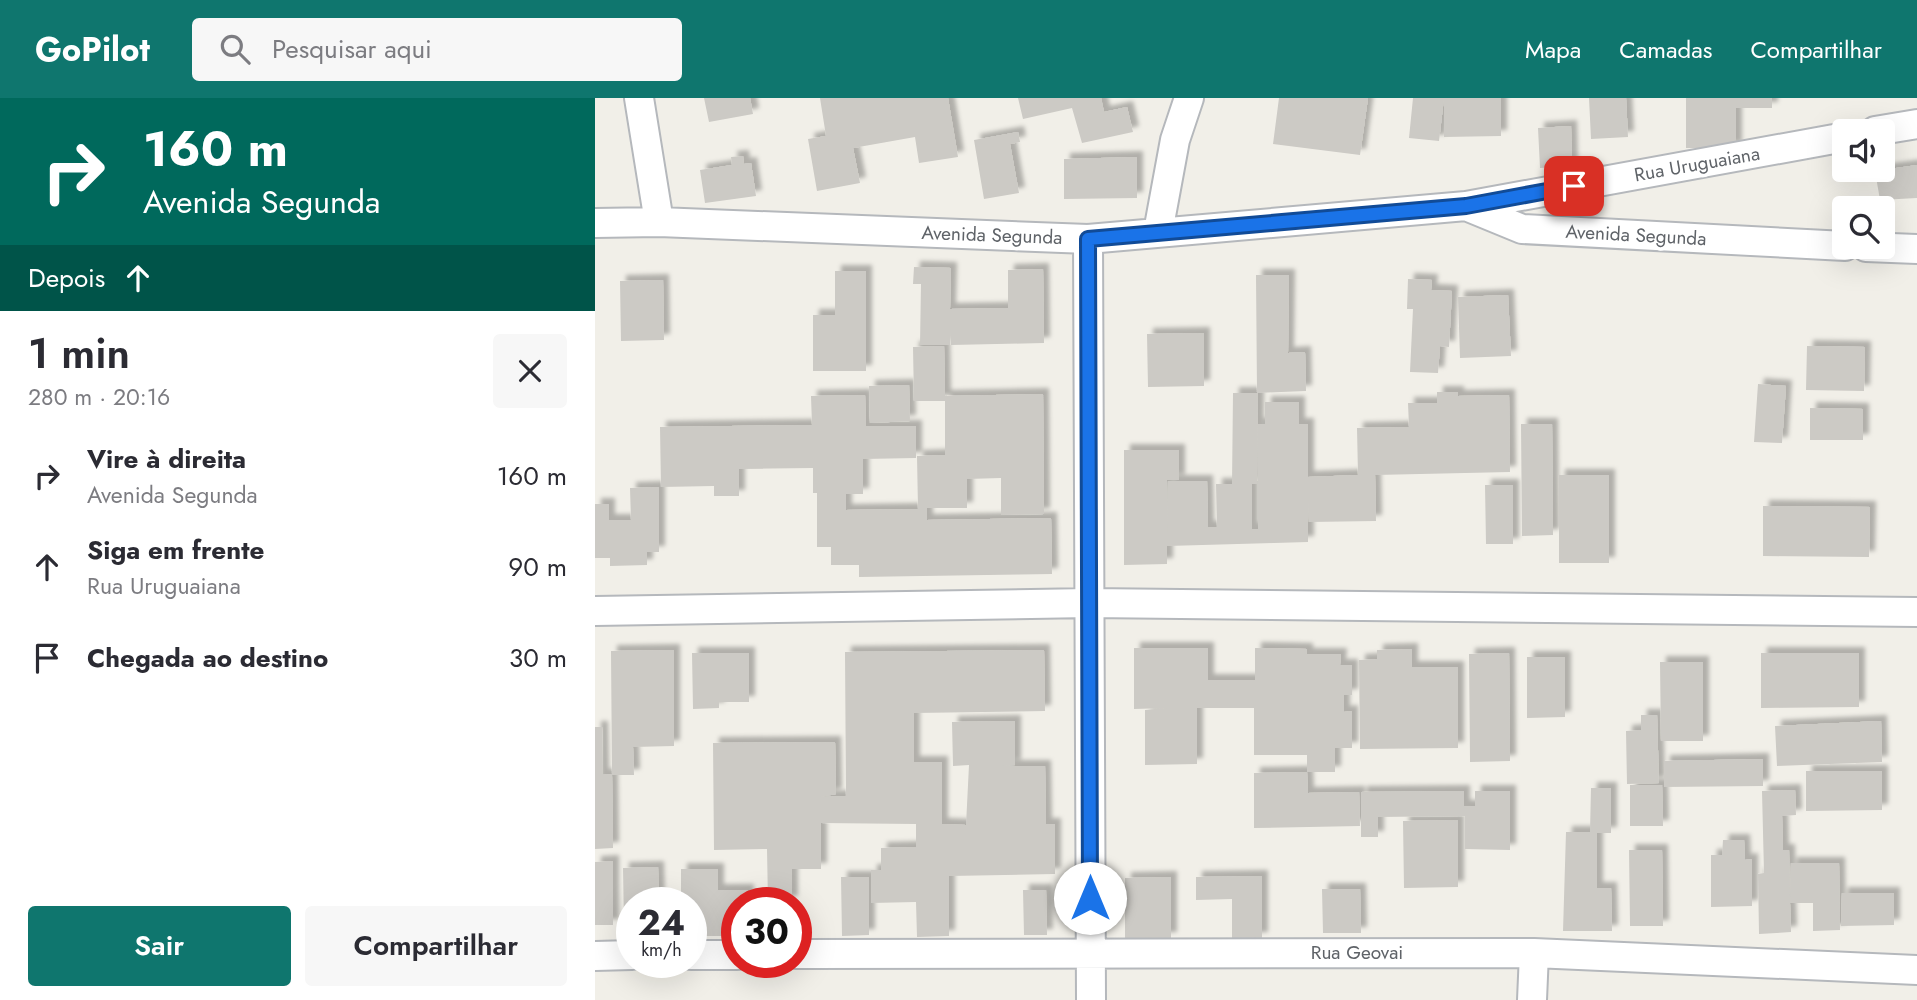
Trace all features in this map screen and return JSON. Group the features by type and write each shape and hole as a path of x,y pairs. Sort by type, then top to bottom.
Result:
{"street":[{"path":"639,98 660,222"},
{"path":"1167,98 1175,140"},
{"path":"1158,232 1175,140 1189,98"},
{"path":"1895,128 1917,124"},
{"name":"Rua Uruguaiana","path":"1466,206 1832,139"},
{"name":"Avenida Segunda","path":"595,223 660,222 1088,239 1466,206 1522,229 1832,245"},
{"path":"1088,239 1091,1000"},
{"path":"1895,248 1917,249"},
{"path":"595,611 1090,603 1917,612"},
{"name":"Rua Geovai","path":"812,954 1090,951 1534,953 1917,970"},
{"path":"1532,1000 1534,953"},
{"path":"595,956 616,956"}],"building":[{"path":"704,98 750,98 753,114 709,122"},
{"path":"820,98 948,98 958,157 919,163 915,137 853,148 860,183 817,191 808,139 826,136"},
{"path":"1018,98 1101,98 1104,112 1127,107 1133,132 1082,143 1072,108 1023,119"},
{"path":"1279,98 1368,98 1360,155 1273,144"},
{"path":"1413,98 1444,98 1439,141 1409,138"},
{"path":"1444,98 1501,98 1501,136 1444,137"},
{"path":"1589,98 1626,98 1628,137 1591,139"},
{"path":"1686,98 1772,98 1772,108 1736,108 1736,148 1686,148"},
{"path":"1571,126 1572,166 1540,168 1538,128"},
{"path":"1018,132 1020,142 1010,144 1019,193 984,199 974,140"},
{"path":"743,156 744,164 751,163 756,196 705,203 700,170 732,165 731,157"},
{"path":"1137,157 1137,198 1064,199 1064,159"},
{"path":"1917,165 1917,198 1895,199 1895,196 1879,196 1877,182 1895,182 1895,168"},
{"path":"914,267 951,268 950,309 1008,308 1008,270 1043,269 1044,343 951,345 950,329 950,345 920,345 921,284 913,284"},
{"path":"835,271 866,271 866,371 813,371 813,315 835,315"},
{"path":"1256,275 1289,275 1288,353 1305,352 1306,391 1257,393"},
{"path":"1408,279 1432,280 1431,290 1452,291 1449,347 1440,346 1438,373 1410,372 1413,309 1407,309"},
{"path":"663,280 664,340 621,341 620,281"},
{"path":"1508,295 1511,356 1460,358 1458,297"},
{"path":"1204,333 1204,386 1148,387 1147,334"},
{"path":"944,346 945,396 1043,394 1044,514 1001,515 1001,478 967,479 967,508 927,508 927,520 1051,518 1052,574 859,577 859,565 831,565 831,547 817,547 817,493 813,493 813,468 739,469 739,496 714,496 714,486 661,487 660,427 812,425 811,396 865,395 866,426 916,426 916,458 863,459 863,494 846,494 846,510 918,509 917,456 945,455 945,401 914,401 913,347"},
{"path":"1807,346 1865,347 1864,391 1806,390"},
{"path":"1758,384 1786,386 1782,443 1754,442"},
{"path":"909,385 910,421 870,423 869,386"},
{"path":"1437,392 1458,392 1458,396 1509,395 1510,472 1375,475 1376,521 1309,522 1308,499 1308,542 1167,546 1167,564 1124,565 1124,450 1179,450 1179,480 1167,480 1167,534 1168,481 1207,481 1208,527 1217,527 1216,484 1232,484 1233,393 1258,393 1257,484 1252,484 1252,529 1258,529 1258,424 1265,424 1265,402 1299,402 1299,424 1308,424 1308,477 1358,475 1357,428 1409,427 1408,403 1437,403"},
{"path":"1810,408 1863,409 1863,440 1810,440"},
{"path":"1521,424 1552,424 1553,535 1522,536"},
{"path":"1559,475 1609,475 1609,563 1559,563"},
{"path":"1485,485 1513,485 1513,544 1486,544"},
{"path":"659,487 659,552 647,552 647,565 610,566 610,558 595,558 595,504 609,504 609,520 631,520 630,488"},
{"path":"1763,506 1870,507 1869,557 1763,556"},
{"path":"1134,648 1208,648 1208,680 1255,680 1255,648 1307,649 1307,654 1341,654 1340,665 1352,665 1352,695 1344,695 1344,712 1352,711 1352,748 1335,748 1335,772 1307,772 1307,755 1254,755 1254,708 1197,708 1197,764 1145,765 1145,710 1167,708 1134,709"},
{"path":"1412,649 1412,667 1458,667 1458,748 1360,749 1359,660 1377,659 1377,650"},
{"path":"674,650 674,746 633,747 634,775 612,775 613,848 595,849 595,727 602,727 603,775 612,774 611,651"},
{"path":"1044,650 1045,711 914,713 914,762 942,762 942,824 966,825 969,765 953,766 952,722 1015,721 1015,765 1002,766 1045,766 1046,824 1055,824 1055,874 949,876 949,936 917,937 916,902 871,903 871,870 881,870 881,848 916,847 916,824 821,823 821,869 792,869 792,887 768,887 767,849 714,850 713,743 835,742 836,794 820,797 846,796 845,652"},
{"path":"692,653 749,653 749,702 719,702 719,708 693,709"},
{"path":"1509,653 1510,761 1470,762 1469,654"},
{"path":"1761,653 1859,653 1859,707 1761,708"},
{"path":"1527,657 1565,657 1565,717 1527,718"},
{"path":"1660,662 1703,662 1703,741 1661,741"},
{"path":"1641,715 1657,715 1659,783 1627,784 1626,731 1641,730"},
{"path":"1881,721 1882,762 1777,766 1775,726"},
{"path":"1763,759 1763,786 1664,787 1664,761"},
{"path":"1806,771 1882,771 1882,810 1806,811"},
{"path":"1307,772 1308,793 1359,792 1360,826 1254,828 1254,773"},
{"path":"1630,785 1662,785 1663,826 1630,826"},
{"path":"1591,788 1611,788 1611,833 1597,833 1597,888 1611,888 1612,931 1563,931 1566,832 1590,832"},
{"path":"1795,790 1796,815 1782,816 1783,850 1789,850 1790,897 1791,863 1839,863 1840,930 1813,931 1813,903 1790,903 1791,932 1759,934 1758,874 1764,873 1762,791"},
{"path":"1464,791 1464,806 1475,806 1475,791 1510,791 1510,850 1465,849 1465,816 1378,817 1378,837 1361,837 1361,792"},
{"path":"1458,820 1458,887 1404,888 1403,821"},
{"path":"1723,840 1744,840 1745,860 1752,859 1752,906 1711,907 1711,855 1722,855"},
{"path":"1629,850 1662,850 1663,926 1630,926"},
{"path":"613,861 613,925 595,925 595,862"},
{"path":"658,867 659,887 623,887 623,868"},
{"path":"681,869 718,869 721,936 707,936 707,887 681,887"},
{"path":"1262,876 1262,938 1232,939 1232,899 1196,900 1196,877"},
{"path":"841,877 869,877 869,935 842,936"},
{"path":"1171,877 1171,938 1125,939 1125,878"},
{"path":"1322,889 1360,889 1361,933 1323,933"},
{"path":"1023,890 1046,890 1047,935 1024,935"},
{"path":"1842,893 1894,893 1894,925 1841,926"}],"route":[{"path":"1090,898 1088,239 1466,206 1574,186"}]}
